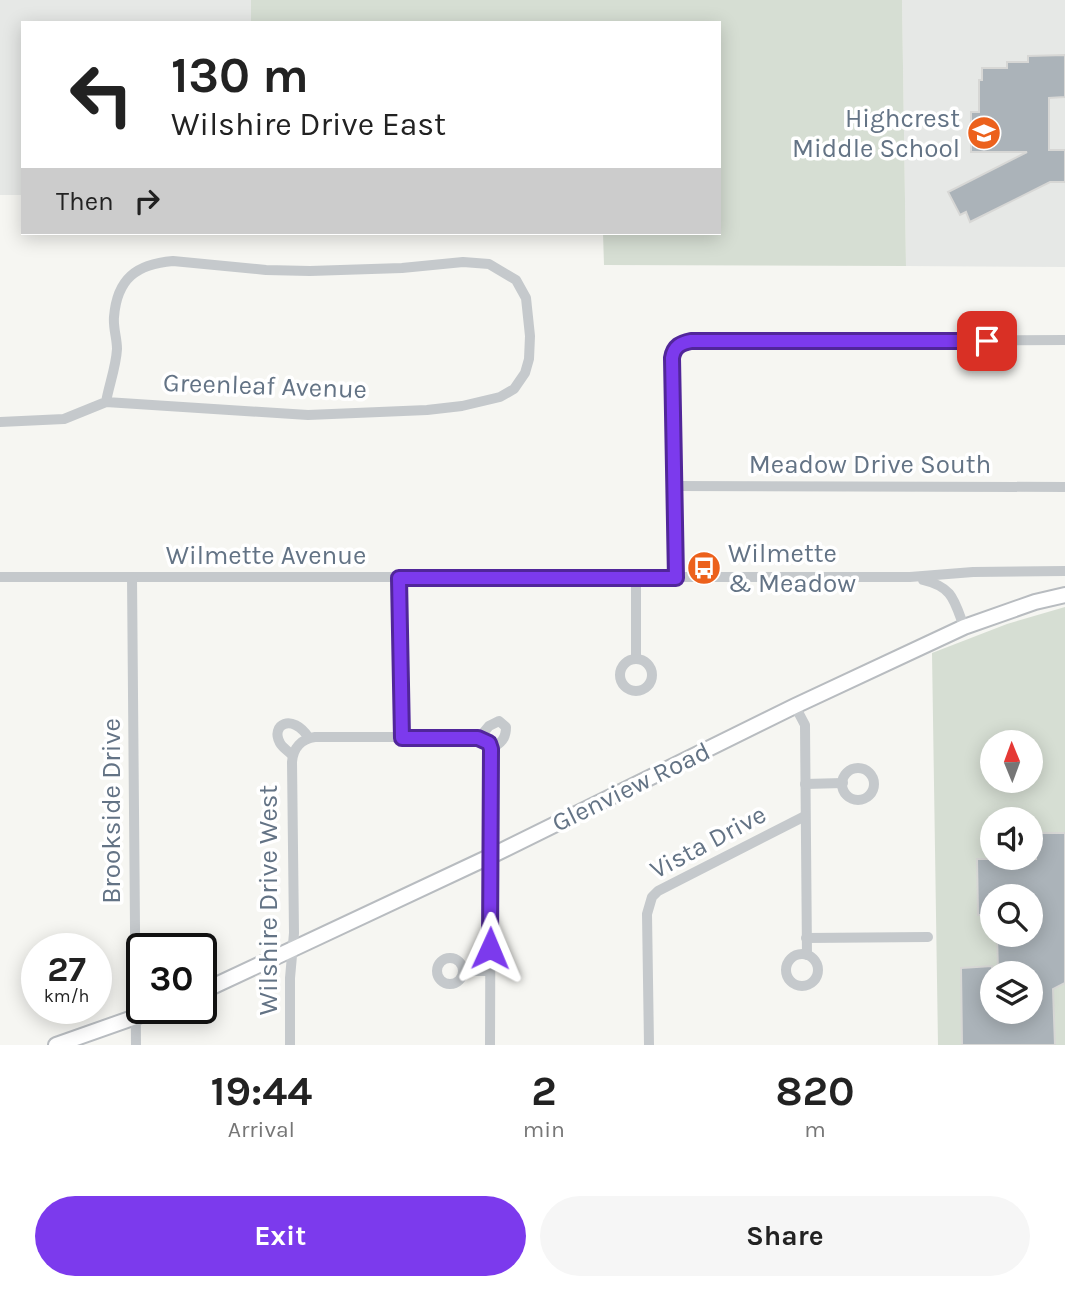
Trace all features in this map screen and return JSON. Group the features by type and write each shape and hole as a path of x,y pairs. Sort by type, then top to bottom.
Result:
{"main road":[{"name":"Glenview Road","path":"217,985 491,856 796,706 964,627 1035,602 1065,595"},
{"path":"56,1045 126,1021"}],"street":[{"name":"Greenleaf Avenue","path":"0,422 64,419 106,402 308,415 386,413 462,406 500,397 514,389 525,373 530,336 529,308 522,289 508,273 489,264 463,262 402,268 310,271 159,262 125,279 119,291 113,318 117,352 106,402"},
{"path":"676,578 672,358 680,344 691,341 1065,340"},
{"name":"Meadow Drive South","path":"674,486 1065,487"},
{"name":"Wilmette Avenue","path":"0,577 910,578 973,572 1065,571"},
{"name":"Brookside Drive","path":"132,577 134,933"},
{"path":"399,578 402,738"},
{"path":"636,578 636,659"},
{"name":"Wilmette Avenue","path":"910,578 948,590 964,627"},
{"path":"796,706 805,725 807,955"},
{"path":"490,1045 491,749 489,743 478,738 489,726 499,721 506,727 506,734 502,743 491,749"},
{"name":"Wilshire Drive West","path":"292,755 279,743 281,726 288,722 295,723 309,738"},
{"name":"Wilshire Drive West","path":"290,1045 290,978 293,950 292,755 298,745 309,738 478,738"},
{"path":"805,784 843,783"},
{"name":"Vista Drive","path":"649,1045 647,914 652,897 657,891 806,816"},
{"path":"806,938 928,937"},
{"path":"464,971 489,971"},
{"name":"Brookside Drive","path":"135,1024 135,1045"}],"shaded area":[{"path":"0,0 251,0 251,21 21,21 21,195 0,195"},
{"path":"251,0 902,0 906,266 604,265 603,235 721,235 721,21 251,21"},
{"name":"Highcrest Middle School","path":"902,0 1065,0 1065,267 906,266"},
{"path":"1065,607 1065,1045 938,1045 932,653 1007,624"}],"building":[{"path":"1065,55 1065,97 1049,98 1049,150 1065,150 1065,182 1050,182 970,222 966,212 960,215 948,192 1027,152 971,152 971,112 979,112 979,80 982,80 982,68 1007,68 1007,62 1028,62 1028,56"},
{"path":"1043,833 1065,833 1065,983 1053,989 1055,1045 962,1045 961,968 980,967 980,1024 1043,1024 1043,961 998,961 997,947 1043,947 1043,884 980,884 978,915 977,859 980,859 980,870 1043,870"}],"place":[{"name":"Highcrest Middle School","path":"984,133"},
{"name":"Wilmette & Meadow","path":"704,568"}],"route":[{"path":"490,948 491,749 489,743 472,737 402,738 399,578 676,578 672,358 673,352 680,344 691,341 987,341"}]}
